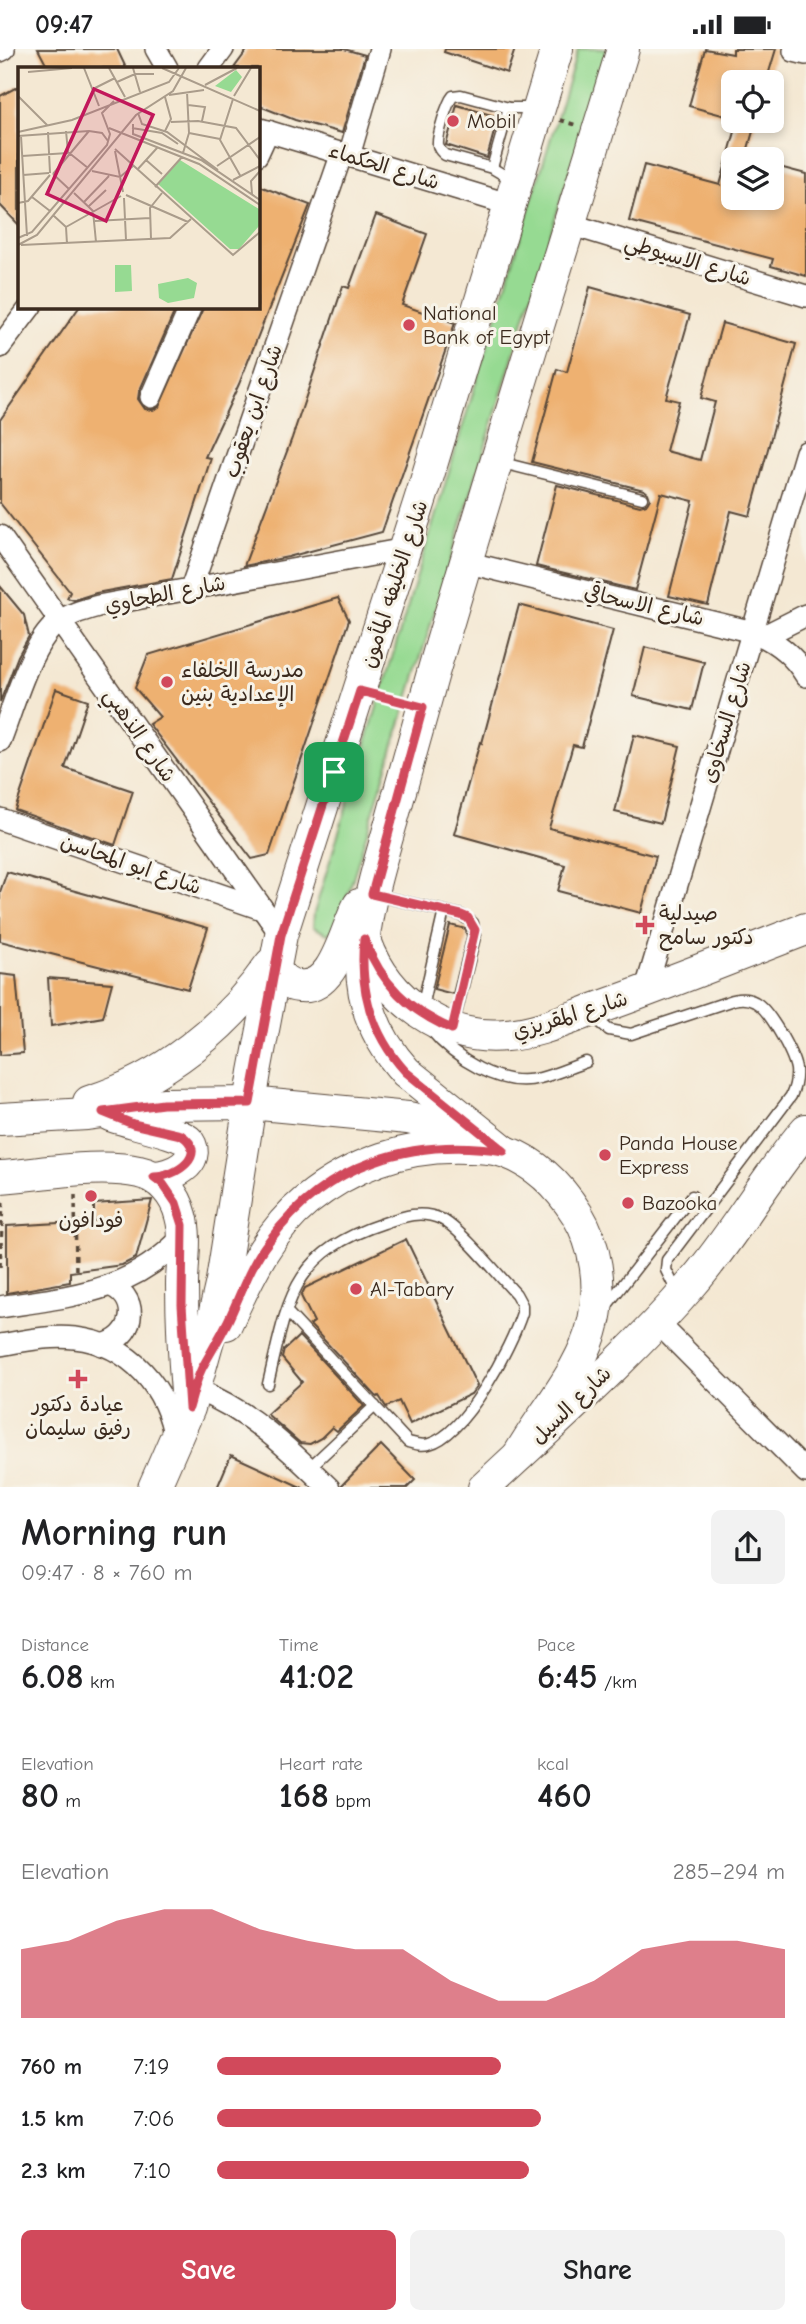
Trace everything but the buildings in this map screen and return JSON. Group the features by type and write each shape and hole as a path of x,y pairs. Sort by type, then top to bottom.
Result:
{"main road":[{"name":"شارع الخليفه المأمون","path":"154,1487 195,1389 222,1281 277,954 405,549 529,109 557,49"},
{"path":"504,1151 406,1072 392,1057 372,1021 366,1001 362,960 364,939 374,886 465,562 623,49"},
{"path":"277,954 283,980 298,986 313,985 326,977 351,919 374,886"},
{"name":"شارع المقريزي","path":"364,939 371,957 391,988 404,1001 439,1022 470,1033 505,1035 540,1028 645,992 806,929"},
{"path":"39,1115 77,1106 123,1089 174,1061 197,1044 240,1004 277,954"},
{"path":"0,1119 171,1104 250,1103 425,1121 466,1133 540,1172 569,1202 580,1220 594,1259 597,1280 594,1322 579,1361 519,1455"},
{"path":"103,1112 133,1124 181,1135 189,1143 191,1154 186,1165 167,1176 154,1177"},
{"path":"657,1322 712,1260 758,1192 806,1130"},
{"path":"195,1389 254,1264 268,1242 304,1202 348,1173 398,1153 451,1146 504,1151"},
{"path":"2,1177 118,1169 154,1177 163,1184 176,1203 183,1225 182,1305 195,1389"},
{"name":"شارع السيل","path":"484,1487 657,1322"}],"street":[{"path":"156,49 166,67"},
{"path":"210,67 223,49"},
{"name":"شارع ابن يعقوب","path":"191,589 380,49"},
{"name":"شارع الحكماء","path":"262,129 345,155 506,185"},
{"name":"شارع الاسيوطي","path":"569,224 806,296"},
{"path":"0,347 29,308"},
{"path":"151,397 190,308"},
{"name":"شارع السخاوى","path":"645,992 759,634 806,452"},
{"name":"شارع الذهبي","path":"0,536 262,909 277,954"},
{"name":"شارع الطحاوي","path":"0,741 35,652 45,635 60,621 98,606 405,549"},
{"name":"شارع الاسحاقي","path":"465,562 759,634 791,655 806,676"},
{"path":"759,634 806,615"},
{"name":"شارع ابو المحاسن","path":"0,820 262,909"},
{"path":"0,1307 76,1295 112,1286 151,1265 183,1236"},
{"path":"102,1345 121,1336 130,1322 128,1300 121,1291 112,1286"},
{"path":"657,1322 806,1472"},
{"path":"0,1345 53,1337 73,1338 102,1345 130,1360 152,1382 168,1410 175,1441"},
{"path":"195,1389 247,1415 270,1432 329,1487"}],"lane":[{"path":"506,185 440,151 438,141 448,103 453,96 461,95 529,109"},
{"path":"496,461 642,498"},
{"path":"374,886 468,918 475,930 439,1022 430,1029 453,1051 482,1070 513,1079 539,1079 586,1062"},
{"path":"439,1022 424,998 444,911"},
{"path":"588,1011 609,1030 631,1034 733,1000 749,999 757,1002 767,1012 795,1064 796,1082 791,1096 667,1261 666,1270 680,1298"},
{"path":"594,1322 692,1196"},
{"path":"268,1384 287,1313 297,1284 315,1260 330,1247 365,1229 417,1214 435,1217 450,1224 516,1294 522,1305 520,1320 480,1398 463,1418 439,1439 424,1445 408,1442 287,1313"},
{"path":"309,1468 375,1406"}],"path":[{"path":"529,109 598,132"},
{"path":"360,691 423,707"},
{"path":"75,1171 76,1295"},
{"path":"0,1267 2,1177"}],"green space":[{"path":"578,49 607,49 338,927 328,934 313,927 314,913"}],"place":[{"name":"Mobil","path":"453,121"},
{"name":"National Bank of Egypt","path":"409,325"},
{"name":"مدرسة الخلفاء الإعدادية بنين","path":"167,682"},
{"name":"صيدلية دكتور سامح","path":"645,925"},
{"name":"Panda House Express","path":"605,1155"},
{"name":"فودافون","path":"91,1196"},
{"name":"Bazooka","path":"628,1203"},
{"name":"Al-Tabary","path":"356,1289"},
{"name":"عيادة دكتور رفيق سليمان","path":"78,1379"}],"route":[{"path":"360,691 423,707 372,894 461,915 473,923 475,937 452,1029 435,1022 404,1001 391,988 371,957 364,939 362,960 366,1001 372,1021 392,1057 406,1072 504,1151 451,1146 398,1153 348,1173 304,1202 268,1242 254,1264 228,1322 201,1370 189,1408 182,1305 183,1225 181,1214 170,1193 154,1177 167,1176 180,1170 190,1160 191,1148 186,1138 181,1135 133,1124 103,1112 163,1104 250,1103 275,958 334,772 360,691"}]}
